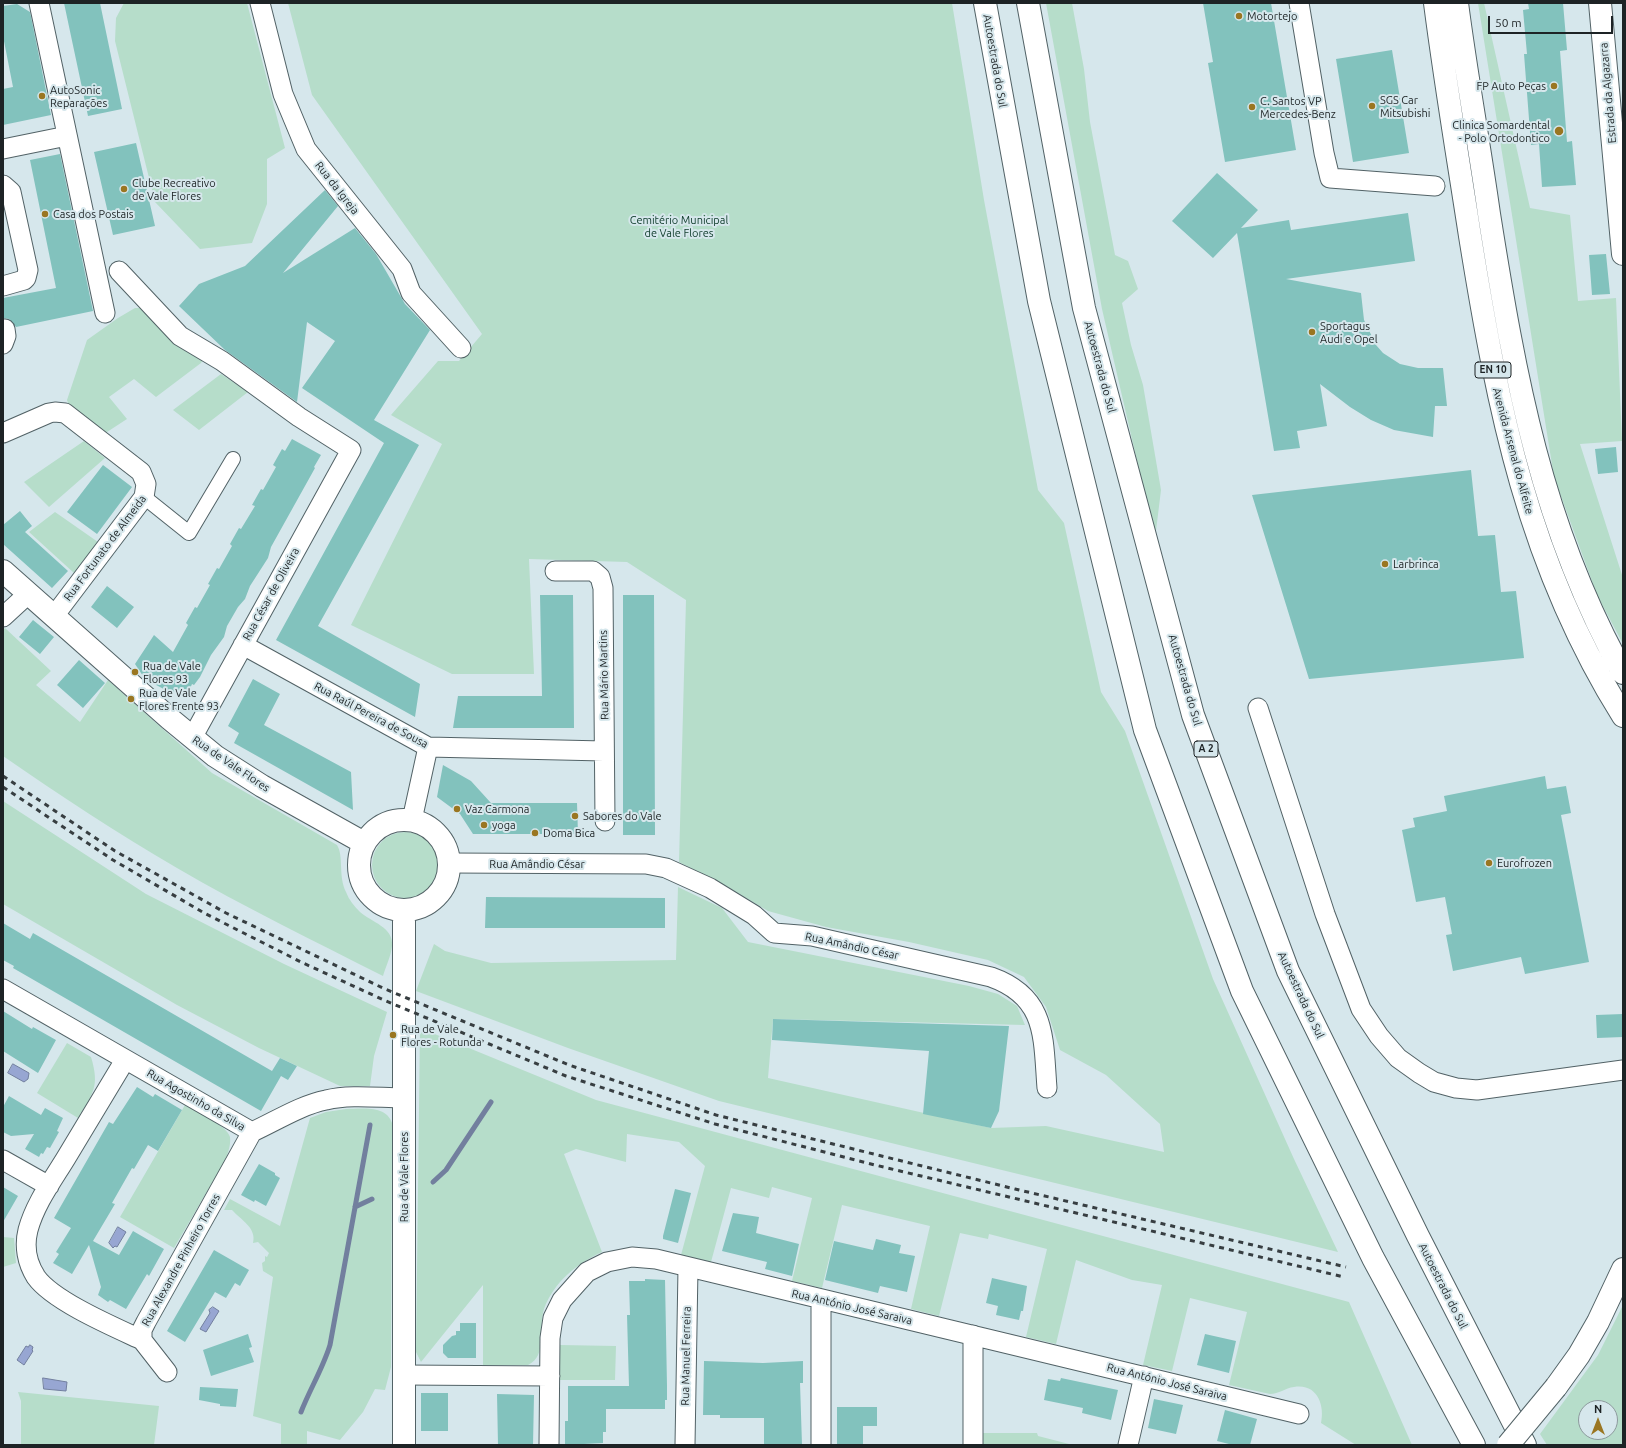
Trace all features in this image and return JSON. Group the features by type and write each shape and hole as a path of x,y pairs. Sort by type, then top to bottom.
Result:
{"main road":[{"name":"Autoestrada do Sul","path":"985,3 1040,301 1146,730 1242,991 1373,1258 1474,1445"},
{"name":"Autoestrada do Sul","path":"1028,3 1084,308 1193,715 1288,971 1418,1236 1526,1445"},
{"name":"Avenida Arsenal do Alfeite","path":"1435,3 1483,319 1507,437 1525,501 1550,572 1580,640 1623,716"},
{"name":"Avenida Arsenal do Alfeite","path":"1457,3 1505,317 1525,417 1548,498 1568,555 1599,628 1623,673"},
{"name":"Estrada da Algazarra","path":"1600,3 1623,254"},
{"name":"Rua de Vale Flores","path":"3,571 192,738 239,772 364,843"},
{"path":"393,820 412,820 431,828 439,834 448,853 450,863 448,877 445,884 442,890 432,901 419,908 404,910 382,904 365,888 359,866 360,854 364,843 376,829 393,820"},
{"name":"Rua de Vale Flores","path":"404,910 404,1445"},
{"path":"1508,1445 1556,1387 1580,1355 1598,1322 1623,1269"}],"street":[{"path":"40,3 105,313"},
{"name":"Rua da Igreja","path":"260,3 283,94 306,149 402,269 411,293 461,348"},
{"path":"1299,3 1324,153 1330,178 1435,186"},
{"path":"3,149 67,136"},
{"path":"3,185 11,192 28,270 24,280 3,286"},
{"name":"Rua César de Oliveira","path":"119,271 180,336 222,361 299,417 351,450 192,738"},
{"name":"Rua Fortunato de Almeida","path":"3,433 49,413 55,412 65,414 141,472 146,484 144,498 54,616"},
{"path":"144,498 189,533 233,459"},
{"name":"Rua Mário Martins","path":"555,571 593,571 600,577 603,588 605,821"},
{"path":"3,617 28,594"},
{"name":"Rua Raúl Pereira de Sousa","path":"243,645 428,747 604,750"},
{"path":"1258,708 1325,914 1361,1009 1379,1036 1398,1058 1434,1082 1456,1088 1477,1090 1623,1070"},
{"path":"412,820 428,747"},
{"name":"Rua Amândio César","path":"450,863 646,864 666,868 710,888 754,915 774,933 812,936 991,977 1005,982 1020,991 1029,1001 1036,1014 1043,1041 1047,1088"},
{"name":"Rua Agostinho da Silva","path":"3,989 252,1132 312,1104 326,1100 342,1097 404,1098"},
{"name":"Rua Alexandre Pinheiro Torres","path":"125,1060 33,1214 28,1232 26,1249 30,1264 36,1277 46,1287 61,1298 142,1340 142,1330 146,1322 252,1132"},
{"path":"3,1160 49,1186"},
{"name":"Rua António José Saraiva","path":"549,1445 550,1338 553,1318 562,1300 587,1272 607,1262 632,1257 656,1260 1299,1414"},
{"name":"Rua Manuel Ferreira","path":"685,1445 688,1268"},
{"path":"821,1300 821,1445"},
{"path":"972,1445 973,1335"},
{"path":"142,1340 167,1372"},
{"path":"404,1375 550,1376"},
{"path":"1128,1445 1144,1376"}],"green space":[{"path":"124,3 247,3 285,148 267,159 267,204 252,243 200,249 155,202 115,41 116,18"},
{"name":"Cemitério Municipal de Vale Flores","path":"288,3 952,3 984,200 1038,490 1064,523 1101,692 1125,731 1213,979 1294,1159 1338,1252 719,1101 568,1048 416,991 434,944 445,951 491,963 676,960 678,887 722,908 748,942 969,986 998,994 1017,1006 1025,1025 773,1019 768,1078 991,1128 1046,1126 1164,1152 1160,1124 1106,1075 1060,1050 1046,1007 1024,977 988,960 909,942 826,927 768,911 728,887 679,862 686,600 627,562 529,559 534,674 452,674 351,625 442,444 391,415 438,361 459,361 482,334 312,95"},
{"path":"1046,3 1072,3 1084,69 1090,122 1115,255 1128,261 1138,289 1122,303 1131,345 1143,385 1161,490 1155,539 1102,309"},
{"path":"1478,3 1484,3 1530,208 1570,215 1578,301 1616,298 1622,441 1580,444 1623,578 1623,644 1597,595 1554,477"},
{"path":"135,308 144,308 203,360 156,397 134,379 109,397 127,419 107,432 103,431 68,403 67,400 87,340"},
{"path":"221,374 248,392 199,430 173,410"},
{"path":"84,441 105,458 49,507 24,482"},
{"path":"55,512 98,542 74,573 29,532"},
{"path":"5,628 51,671 36,685 80,722 108,680 212,773 337,845 340,855 342,879 349,898 360,912 386,930 392,939 391,954 383,976 253,910 177,868 88,814 3,756 3,630"},
{"path":"3,801 146,894 284,964 387,1012 374,1056 370,1086 340,1086 259,1048 177,1005 3,904"},
{"path":"405,832 418,835 428,842 435,852 438,865 435,878 428,888 418,895 405,898 392,895 382,888 375,878 372,865 375,852 382,842 392,835"},
{"path":"420,1028 596,1100 1349,1302 1412,1445 1356,1445 1321,1423 1322,1409 1318,1397 1308,1388 1294,1387 1270,1394 1229,1385 1247,1312 1190,1298 1172,1371 1143,1365 1162,1285 1132,1280 1076,1260 1056,1344 1026,1337 1047,1249 989,1234 988,1239 960,1233 939,1316 911,1309 930,1226 842,1205 822,1288 792,1281 812,1198 772,1187 769,1198 731,1188 711,1262 681,1255 705,1166 679,1142 627,1134 626,1162 576,1149 564,1154 602,1252 575,1268 560,1282 548,1299 542,1316 540,1348 534,1361 528,1365 483,1365 483,1285 421,1362 416,1352"},
{"path":"67,1043 91,1057 94,1067 94,1089 78,1118 37,1093"},
{"path":"185,1105 217,1123 228,1132 230,1143 226,1159 174,1248 120,1217"},
{"path":"346,1109 372,1109 379,1111 389,1117 392,1123 391,1367 385,1390 375,1389 363,1412 340,1440 307,1431 307,1445 281,1445 281,1424 253,1416 273,1277 263,1271 262,1263 265,1261 265,1256 267,1257 269,1253 258,1242 253,1243 253,1233 244,1221 232,1210 224,1210 230,1199 280,1226 310,1118 326,1112"},
{"path":"3,1237 14,1238 16,1263 3,1267"},
{"path":"1623,1305 1623,1445 1547,1445 1540,1434 1598,1355"},
{"path":"560,1345 616,1346 615,1380 560,1380"},
{"path":"18,1392 159,1406 154,1445 21,1445 21,1401"},
{"path":"983,1433 1037,1433 1038,1436 1073,1445 983,1445"}],"water":[{"path":"13,1064 29,1073 28,1079 24,1082 8,1073"},
{"path":"118,1227 126,1232 117,1247 115,1246 113,1248 109,1243"},
{"path":"213,1307 219,1311 206,1332 200,1329 210,1313 209,1310"},
{"path":"30,1345 33,1347 33,1351 24,1365 17,1360 26,1346 28,1347"},
{"path":"43,1378 67,1382 66,1391 44,1389"}],"building":[{"path":"64,3 100,3 122,109 88,116"},
{"name":"C. Santos VP Mercedes-Benz","path":"1203,3 1271,3 1296,150 1225,162 1208,63 1213,62"},
{"path":"1528,3 1563,3 1567,50 1560,51 1567,142 1572,141 1576,185 1542,187 1539,144 1531,145 1524,54 1527,54 1523,10 1529,9"},
{"path":"17,4 30,12 51,115 3,125 3,89 13,87 3,36 3,6"},
{"name":"SGS Car Mitsubishi","path":"1392,50 1409,153 1353,162 1336,59"},
{"name":"Clube Recreativo de Vale Flores","path":"136,143 155,226 113,235 94,152"},
{"path":"60,154 93,311 16,327 9,319 3,318 3,298 56,288 30,160"},
{"name":"Sportagus Audi e Opel","path":"1217,173 1258,210 1241,228 1289,220 1291,230 1408,213 1415,261 1286,279 1361,293 1364,320 1376,345 1383,353 1400,364 1418,368 1443,368 1447,406 1435,406 1433,437 1394,430 1371,420 1350,407 1320,384 1327,426 1297,431 1300,448 1274,451 1237,233 1213,258 1172,221"},
{"path":"325,190 338,206 283,273 355,228 376,254 405,304 430,330 374,420 419,445 318,626 420,684 415,717 276,640 384,443 302,388 335,341 307,322 297,402 225,350 179,306 199,284 245,266"},
{"path":"1606,254 1610,294 1592,295 1589,255"},
{"path":"292,439 321,455 271,547 268,558 250,586 245,599 238,607 227,626 224,637 211,655 200,677 194,685 192,684 189,691 185,689 175,691 173,694 145,679 135,664 154,635 173,652 188,625 186,623 195,607 197,608 210,585 208,584 217,568 219,569 232,546 230,544 239,528 241,529 255,506 252,505 261,489 263,490 276,467 273,465 282,449 285,451"},
{"path":"1616,447 1618,472 1598,474 1595,449"},
{"path":"103,465 132,487 97,534 67,512"},
{"name":"Larbrinca","path":"1471,470 1478,536 1495,535 1501,592 1516,591 1524,658 1309,679 1252,495"},
{"path":"20,511 32,526 25,532 68,571 52,588 3,544 3,525"},
{"path":"107,586 134,607 117,628 91,607"},
{"path":"540,595 573,595 574,728 453,728 458,696 542,696"},
{"path":"623,595 654,595 655,835 623,835"},
{"path":"33,620 54,637 40,654 19,637"},
{"path":"79,660 105,683 83,708 57,685"},
{"path":"253,679 280,694 264,725 351,772 353,810 234,743 239,733 228,726"},
{"path":"443,765 471,781 491,803 577,803 578,834 473,834 460,814 437,797"},
{"name":"Eurofrozen","path":"1545,776 1547,789 1566,786 1571,813 1561,815 1589,962 1525,974 1521,957 1453,971 1446,935 1452,934 1445,897 1416,902 1402,830 1415,827 1413,818 1447,811 1444,796"},
{"path":"486,897 665,898 665,928 485,928"},
{"path":"3,923 30,939 33,933 272,1071 280,1058 297,1066 288,1080 281,1076 261,1111 13,968 14,966 3,960"},
{"path":"3,1011 32,1029 33,1027 56,1040 38,1073 3,1051"},
{"path":"1623,1014 1623,1037 1597,1038 1596,1015"},
{"path":"773,1019 1009,1026 999,1111 991,1128 923,1114 929,1051 772,1040"},
{"path":"137,1087 153,1097 155,1094 182,1110 158,1151 148,1145 134,1169 132,1168 112,1203 115,1204 93,1241 119,1255 133,1231 164,1249 149,1276 147,1274 126,1309 110,1300 108,1302 98,1295 101,1287 89,1245 72,1274 53,1263 59,1254 56,1252 71,1228 54,1218 109,1122 113,1124"},
{"path":"9,1096 41,1115 45,1108 63,1118 57,1131 59,1132 50,1148 47,1147 43,1154 41,1153 39,1157 25,1149 34,1134 11,1136 3,1132 3,1107"},
{"path":"259,1164 275,1173 275,1175 280,1178 266,1206 241,1195"},
{"path":"3,1187 18,1196 3,1222"},
{"path":"675,1189 691,1193 678,1243 663,1239"},
{"path":"733,1213 759,1217 756,1233 799,1244 792,1276 765,1269 767,1262 722,1251"},
{"path":"876,1239 901,1245 899,1253 915,1256 907,1292 880,1286 878,1293 825,1280 834,1241 873,1250"},
{"path":"214,1250 249,1270 240,1286 235,1283 226,1298 215,1292 185,1342 167,1331"},
{"path":"992,1278 1027,1286 1023,1311 1021,1311 1019,1320 996,1315 998,1306 986,1303"},
{"path":"645,1279 665,1280 667,1400 665,1400 665,1409 606,1409 606,1432 603,1432 603,1443 565,1445 565,1421 568,1421 568,1386 629,1386 627,1315 630,1315 629,1281 645,1281"},
{"path":"460,1323 476,1323 476,1358 448,1358 443,1353 443,1345 452,1336 456,1335 456,1331 460,1331"},
{"path":"248,1334 252,1347 249,1348 254,1362 211,1376 203,1350"},
{"path":"1205,1334 1236,1341 1229,1373 1197,1365"},
{"path":"704,1361 763,1363 803,1361 803,1383 800,1383 802,1445 764,1445 764,1418 720,1418 720,1415 703,1415"},
{"path":"1061,1378 1118,1390 1111,1420 1082,1413 1083,1408 1044,1400 1048,1379 1060,1381"},
{"path":"200,1387 238,1389 236,1407 220,1406 220,1404 199,1400"},
{"path":"421,1393 448,1393 448,1431 421,1431"},
{"path":"497,1394 534,1395 533,1445 498,1445"},
{"path":"1154,1399 1183,1405 1176,1434 1148,1428"},
{"path":"837,1407 877,1407 877,1426 863,1426 863,1445 837,1445"},
{"path":"1225,1410 1257,1419 1250,1445 1233,1445 1217,1441"}],"waterway":[{"path":"433,1182 446,1170 491,1102"},
{"path":"301,1412 324,1362 330,1345 370,1125"},
{"path":"355,1207 372,1199"}],"railway":[{"path":"3,776 115,851 226,913 385,989 569,1065 716,1115 1015,1189 1346,1267"},
{"path":"3,787 113,860 206,914 303,963 386,1001 566,1076 715,1124 875,1165 1344,1277"}],"place":[{"name":"Motortejo","path":"1239,16"},
{"name":"FP Auto Peças","path":"1554,86"},
{"name":"AutoSonic Reparações","path":"42,96"},
{"name":"SGS Car Mitsubishi","path":"1372,106"},
{"name":"C. Santos VP Mercedes-Benz","path":"1252,107"},
{"name":"Clinica Somardental - Polo Ortodontico","path":"1559,131"},
{"name":"Clube Recreativo de Vale Flores","path":"124,189"},
{"name":"Casa dos Postais","path":"45,214"},
{"name":"Sportagus Audi e Opel","path":"1312,332"},
{"name":"Larbrinca","path":"1385,564"},
{"name":"Rua de Vale Flores 93","path":"135,672"},
{"name":"Rua de Vale Flores Frente 93","path":"131,699"},
{"name":"Vaz Carmona","path":"457,809"},
{"name":"Sabores do Vale","path":"575,816"},
{"name":"yoga","path":"484,825"},
{"name":"Doma Bica","path":"535,833"},
{"name":"Eurofrozen","path":"1489,863"},
{"name":"Rua de Vale Flores - Rotunda","path":"393,1035"}]}
